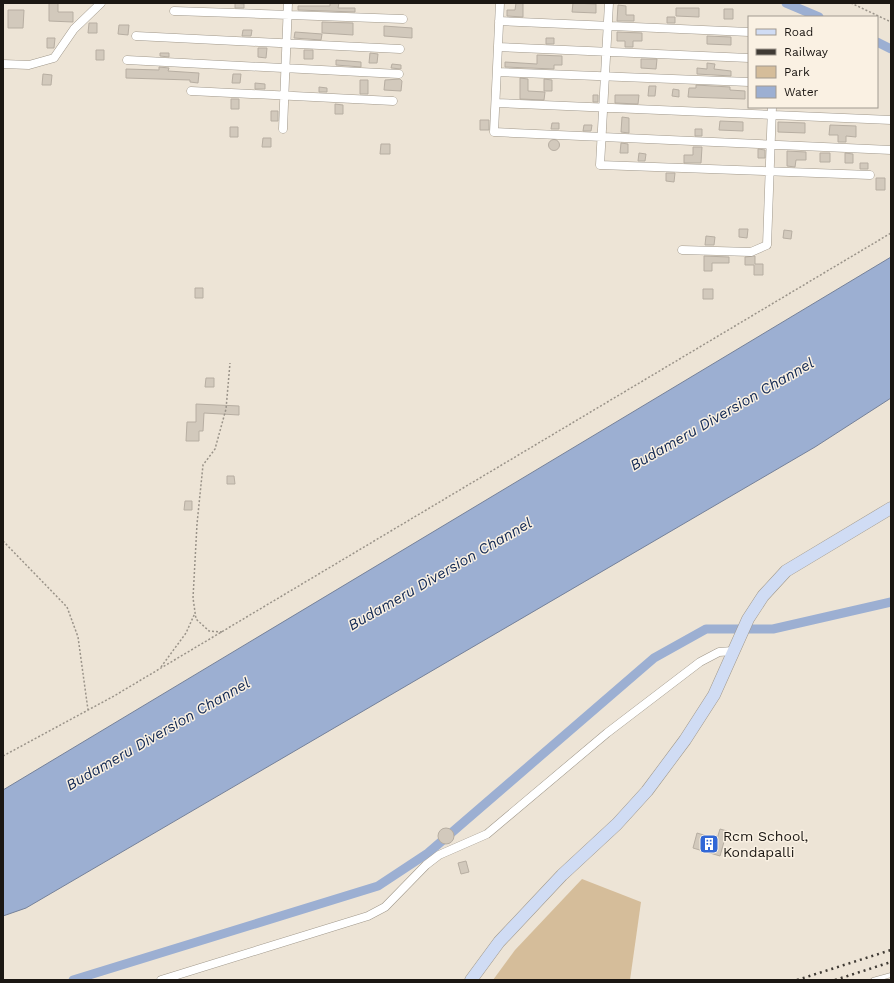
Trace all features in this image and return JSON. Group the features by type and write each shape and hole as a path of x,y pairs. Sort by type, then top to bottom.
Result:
{"main road":[{"path":"471,980 499,942 562,875 616,824 647,791 685,740 714,695 741,633 763,596 786,571 891,508"}],"street":[{"path":"3,64 29,65 54,58 74,29 101,3"},
{"path":"283,129 288,3"},
{"path":"500,3 494,132 891,150"},
{"path":"609,3 600,165 870,175"},
{"path":"174,11 403,19"},
{"path":"499,21 748,32"},
{"path":"136,36 400,49"},
{"path":"498,48 748,58"},
{"path":"127,60 399,74"},
{"path":"497,72 748,82"},
{"path":"191,91 393,101"},
{"path":"496,103 603,108 772,111 891,120"},
{"path":"682,250 751,252 767,245 772,111"},
{"path":"161,980 368,916 385,907 426,865 439,855 487,834 606,733 700,662 719,652 733,651"}],"lane":[{"path":"873,980 891,975"}],"path":[{"path":"851,3 891,22"},
{"path":"3,756 88,710 222,632 891,233"},
{"path":"222,632 209,631 196,619 193,598 196,524 203,465 215,449 226,409 230,363"},
{"path":"3,541 67,607 78,637 88,710"},
{"path":"160,668 186,633 195,612"}],"green space":[{"path":"582,879 641,902 630,980 493,980 515,950"}],"water":[{"name":"Budameru Diversion Channel","path":"891,257 891,398 815,447 26,908 3,916 3,790"}],"building":[{"path":"49,3 58,3 58,12 73,12 73,22 49,21"},
{"path":"235,3 244,4 244,8 235,8"},
{"path":"330,3 339,3 338,8 355,8 355,12 298,10 298,6 330,6"},
{"path":"516,3 523,3 523,17 507,16 507,10 515,10"},
{"path":"573,3 596,4 596,13 572,12"},
{"path":"618,5 626,6 626,15 634,15 634,21 617,21"},
{"path":"676,8 699,8 699,17 676,16"},
{"path":"724,9 733,9 733,19 724,19"},
{"path":"8,10 24,10 23,28 8,28"},
{"path":"667,17 675,17 675,23 667,23"},
{"path":"322,22 353,23 353,35 322,33"},
{"path":"89,23 97,23 97,33 88,33"},
{"path":"119,25 129,25 128,35 118,34"},
{"path":"384,26 412,28 412,38 384,36"},
{"path":"243,30 252,30 251,36 242,36"},
{"path":"295,32 322,34 321,40 294,38"},
{"path":"617,32 642,33 642,41 633,41 633,47 625,47 625,41 617,41"},
{"path":"707,36 731,37 731,45 707,44"},
{"path":"47,38 55,38 54,48 47,48"},
{"path":"546,38 554,38 554,44 546,44"},
{"path":"258,48 267,48 266,58 258,57"},
{"path":"96,50 104,50 104,60 96,60"},
{"path":"304,50 313,50 313,59 304,59"},
{"path":"160,53 169,53 169,57 160,56"},
{"path":"370,53 378,54 377,63 369,63"},
{"path":"537,55 562,56 562,65 554,65 554,69 505,67 505,62 537,64"},
{"path":"641,59 657,59 656,69 641,68"},
{"path":"336,60 361,62 361,67 336,65"},
{"path":"707,63 715,64 714,69 731,71 731,76 697,74 697,68 707,69"},
{"path":"392,64 401,65 401,69 391,68"},
{"path":"159,67 169,68 168,71 199,73 198,83 190,82 190,80 126,78 126,69 159,70"},
{"path":"43,74 52,75 51,85 42,85"},
{"path":"233,74 241,74 240,83 232,83"},
{"path":"520,78 528,79 528,91 545,92 544,100 520,99"},
{"path":"400,79 402,81 401,91 384,90 385,80"},
{"path":"544,79 552,80 552,91 544,91"},
{"path":"360,80 368,80 368,94 360,94"},
{"path":"255,83 265,84 265,89 255,89"},
{"path":"696,85 730,87 730,90 745,91 745,99 688,97 689,88 696,88"},
{"path":"649,86 656,86 655,96 648,96"},
{"path":"319,87 327,88 327,92 319,92"},
{"path":"673,89 679,90 679,97 672,96"},
{"path":"593,95 598,95 598,102 593,102"},
{"path":"615,95 639,95 638,104 615,103"},
{"path":"231,99 239,99 239,109 231,109"},
{"path":"335,104 343,105 343,114 335,114"},
{"path":"271,111 278,111 278,121 271,121"},
{"path":"622,117 629,118 629,133 621,132"},
{"path":"480,120 489,120 489,130 480,130"},
{"path":"720,121 743,122 743,131 719,130"},
{"path":"778,122 805,123 805,133 778,132"},
{"path":"552,123 559,123 559,129 551,129"},
{"path":"584,125 592,125 591,131 583,131"},
{"path":"830,125 856,126 856,137 846,136 846,142 838,142 838,135 829,135"},
{"path":"230,127 238,127 238,137 230,137"},
{"path":"695,129 702,129 702,136 695,136"},
{"path":"263,138 271,138 271,147 262,147"},
{"path":"552,140 556,140 558,141 558,149 552,150 549,147 549,143"},
{"path":"621,143 628,144 628,153 620,153"},
{"path":"381,144 390,144 390,154 380,154"},
{"path":"693,147 702,147 701,163 684,163 684,155 693,155"},
{"path":"758,149 765,150 765,158 758,158"},
{"path":"787,151 806,152 806,160 796,160 795,167 787,166"},
{"path":"639,153 646,154 645,161 638,161"},
{"path":"820,153 830,153 830,162 820,162"},
{"path":"845,153 853,154 853,163 845,163"},
{"path":"860,163 868,163 868,169 860,169"},
{"path":"666,173 675,173 674,182 666,181"},
{"path":"876,178 885,178 885,190 876,190"},
{"path":"739,229 748,229 747,238 739,237"},
{"path":"784,230 792,231 791,239 783,238"},
{"path":"706,236 715,237 714,245 705,245"},
{"path":"704,256 729,257 729,263 712,263 712,271 704,271"},
{"path":"755,256 755,264 763,264 763,275 754,275 754,265 745,265 745,257"},
{"path":"195,288 203,288 203,298 195,298"},
{"path":"703,289 713,289 713,299 703,299"},
{"path":"206,378 214,378 214,387 205,387"},
{"path":"196,404 239,406 239,415 204,413 203,431 199,431 199,441 186,441 187,422 196,422"},
{"path":"227,476 234,476 235,484 227,484"},
{"path":"185,501 192,501 192,510 184,510"},
{"path":"446,828 452,830 454,836 452,842 446,844 440,842 438,836 440,830"},
{"name":"Rcm School, Kondapalli","path":"720,829 727,831 720,856 693,848 697,833 717,839"},
{"path":"466,861 469,872 461,874 458,863"}],"waterway":[{"path":"786,3 817,16"},
{"path":"878,42 891,49"},
{"path":"73,980 378,886 428,853 654,658 706,629 773,629 891,602"}],"railway":[{"path":"797,980 891,950"},
{"path":"835,980 891,962"}],"place":[{"name":"Rcm School, Kondapalli","path":"709,844"}]}
